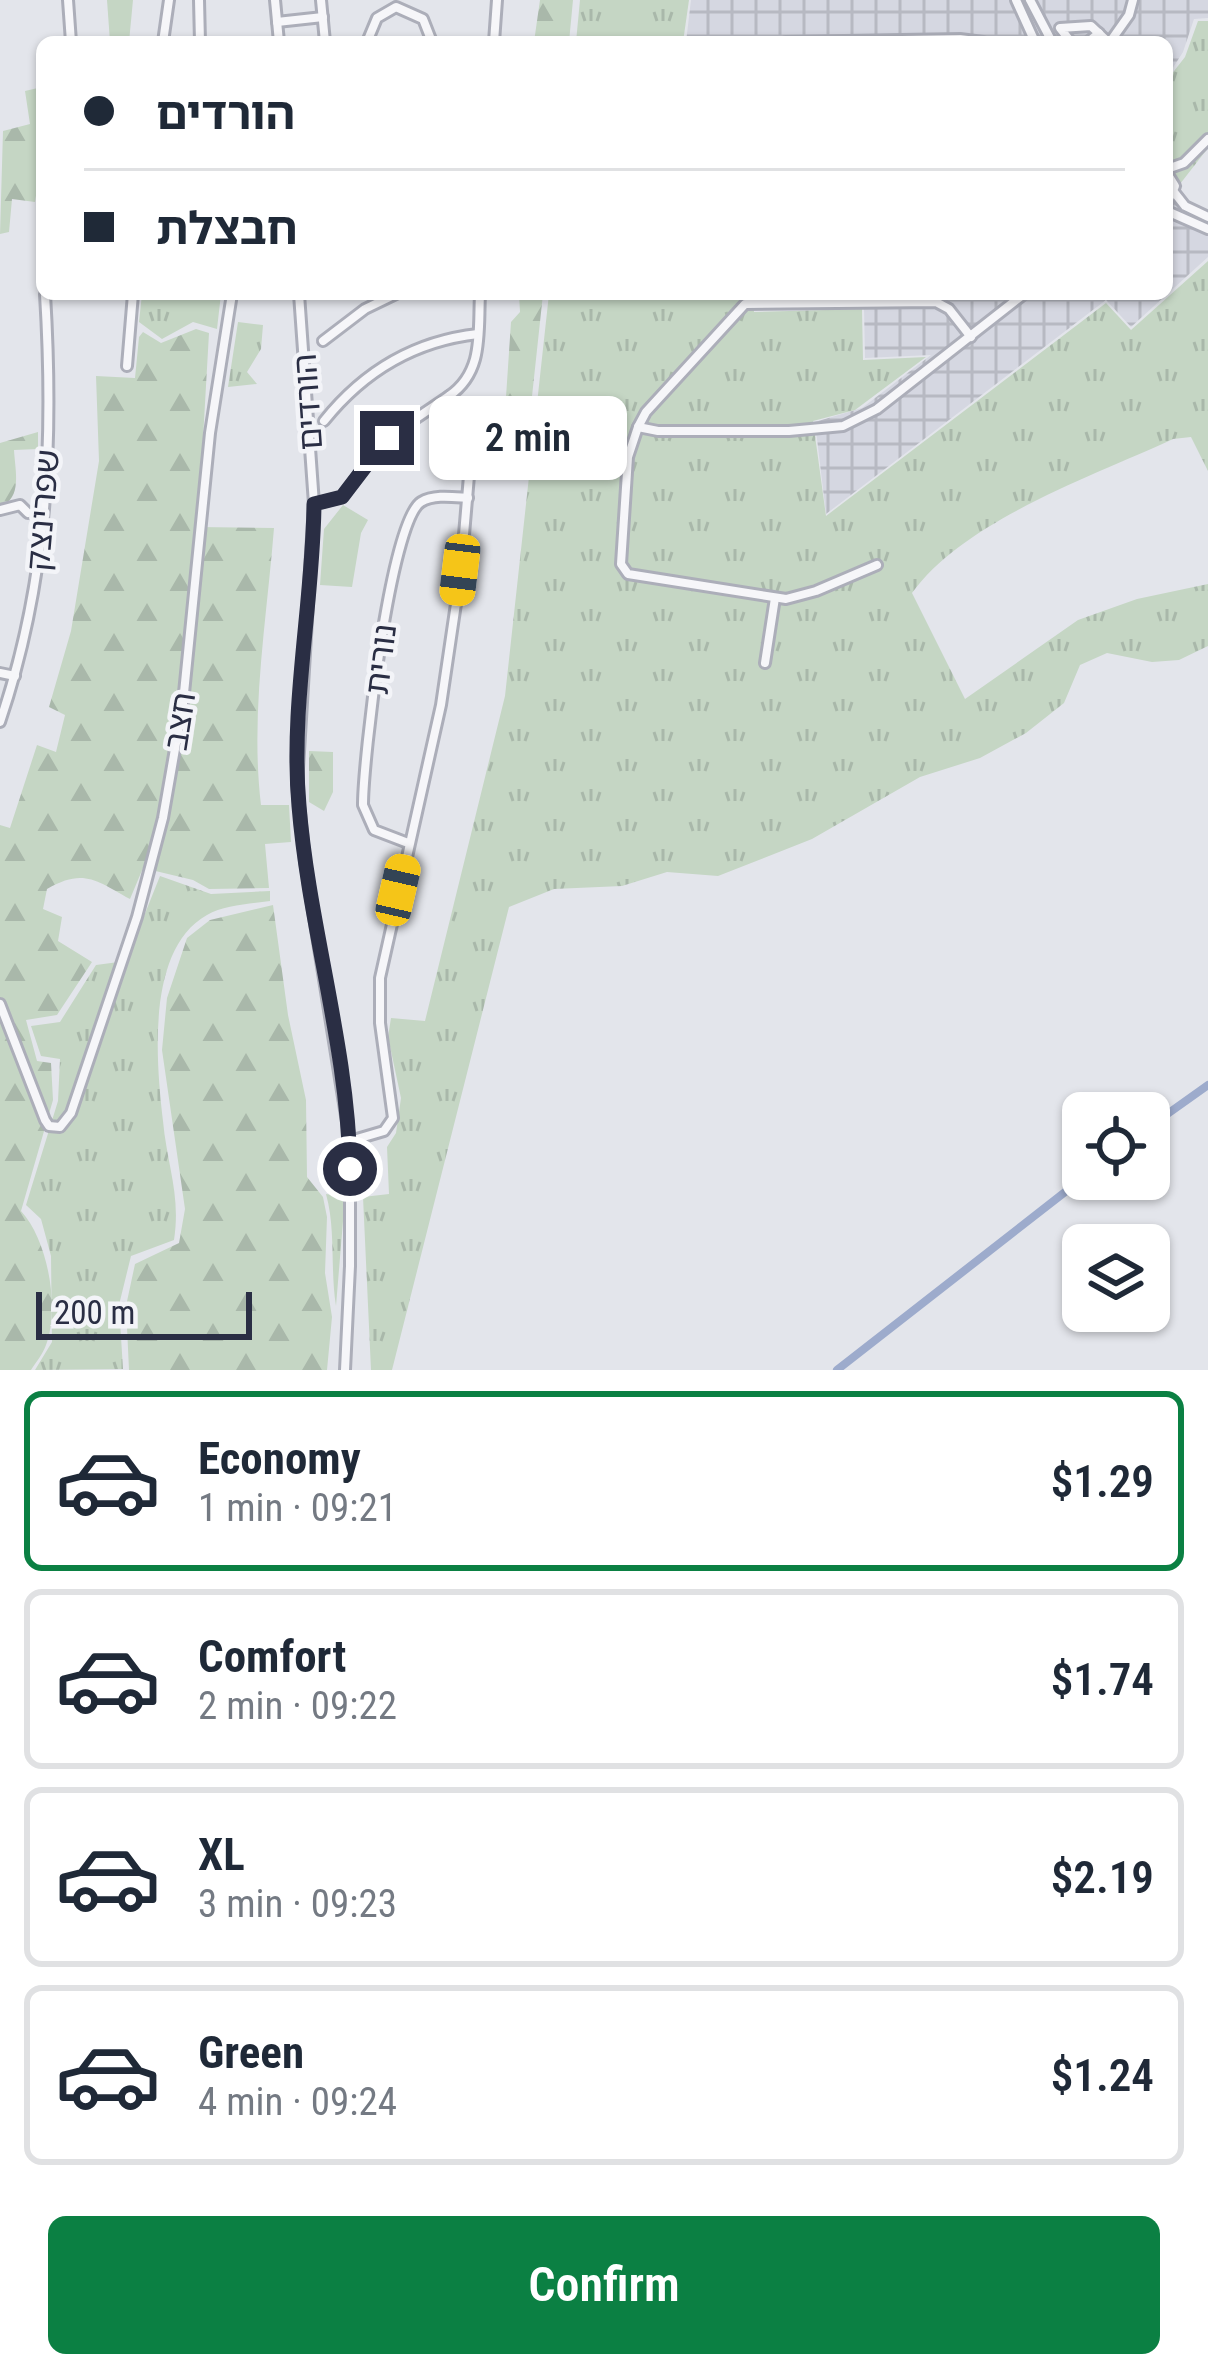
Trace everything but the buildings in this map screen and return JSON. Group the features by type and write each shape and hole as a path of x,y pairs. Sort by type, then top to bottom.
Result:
{"street":[{"path":"68,0 71,36"},
{"path":"164,36 170,0"},
{"path":"199,0 200,36"},
{"path":"275,0 279,36"},
{"path":"321,0 324,36"},
{"path":"494,36 496,0"},
{"path":"1016,0 1032,36"},
{"path":"1030,0 1049,36"},
{"path":"1115,36 1133,0"},
{"path":"370,36 377,18 395,4 423,19 430,36"},
{"path":"278,22 322,17"},
{"path":"1066,36 1060,28 1091,26 1102,36"},
{"path":"1095,36 1099,33"},
{"path":"1208,139 1190,158 1174,189 1185,206 1208,217"},
{"path":"1173,168 1190,158"},
{"path":"1173,210 1208,229"},
{"name":"שפרינצק","path":"0,722 31,620 44,513 50,405 44,300"},
{"path":"127,366 132,300"},
{"name":"חצב","path":"0,1004 45,1120 56,1130 71,1113 137,917 163,818 183,703 208,449 231,300"},
{"name":"הורדים","path":"299,300 314,504 297,785 350,1141 345,1370"},
{"path":"322,341 384,300"},
{"path":"314,504 342,497 397,428 468,380 474,369 480,300"},
{"path":"742,300 638,427 628,457 623,570 638,578 775,598 816,591 877,565"},
{"path":"807,300 936,302 949,309 971,337"},
{"path":"638,427 789,431 843,426 877,409 1017,300"},
{"path":"324,421 356,387 401,355 436,341 478,334"},
{"path":"350,1141 384,1131 393,1118 379,993 382,957 441,705 468,498 469,451 448,396"},
{"name":"נורית","path":"408,843 374,830 363,806 391,582 414,508 436,497 468,498"},
{"path":"0,511 20,505 28,513"},
{"path":"765,664 775,598"},
{"path":"0,673 16,676"}],"shaded area":[{"path":"691,0 1208,0 1208,18 1194,19 1173,68 1173,36 687,36"},
{"path":"1173,185 1208,227 1208,257 1173,289"},
{"path":"756,300 1106,300 826,514 815,422 862,408 931,355 865,358 864,307 756,309"},
{"path":"1106,300 1161,300 1131,327"}],"green space":[{"path":"107,0 133,0 130,36 110,36"},
{"path":"540,0 573,0 570,36 535,36"},
{"path":"580,0 689,0 684,36 577,36"},
{"path":"1198,21 1208,21 1208,148 1180,184 1173,176 1173,72 1185,57"},
{"path":"36,88 35,202 12,199 9,232 0,234 3,131 30,124 25,91"},
{"path":"1208,261 1208,471 1191,437 1173,439 996,522 935,567 912,593 965,699 1078,620 1137,599 1208,584 1208,646 1179,660 1152,662 1107,653 1080,665 1064,703 1026,733 980,758 920,777 812,839 718,876 667,872 622,886 554,889 509,907 392,1370 371,1370 363,1197 389,1194 387,1147 396,1133 401,1098 388,1037 391,1018 425,1021 505,696 548,300 753,300 754,312 862,309 863,360 926,357 855,410 813,421 826,516 1106,303 1131,330 1164,300 1173,300 1173,292"},
{"path":"141,300 220,300 217,329 193,322 162,339 139,322"},
{"path":"519,300 542,300 530,415 521,421 505,412 511,322 520,312"},
{"path":"238,322 263,325 261,349 247,372 257,384 228,387"},
{"path":"196,329 209,333 198,527 274,528 258,701 258,771 261,805 289,805 291,842 265,844 269,888 209,889 193,880 143,868 130,899 89,879 70,879 47,889 43,909 62,917 58,941 92,962 57,1015 26,1020 37,1061 51,1063 53,1100 21,1211 44,1256 52,1313 46,1345 31,1370 0,1370 0,825 10,828 37,745 56,752 65,715 49,707 71,631 99,461 96,376 135,378 143,332 161,343"},
{"path":"38,432 38,449 14,450 15,490 0,506 0,443"},
{"path":"343,505 368,520 361,533 352,587 320,585 324,529"},
{"path":"309,751 333,752 333,792 324,811 309,802"},
{"path":"160,876 211,894 270,891 270,901 207,915 187,931 164,979 158,1068 176,1224 174,1240 131,1256 119,1305 123,1369 35,1370 52,1342 51,1256 41,1219 26,1205 58,1101 60,1059 41,1056 31,1026 60,1022 96,965 126,961"},
{"path":"273,905 306,1100 307,1177 323,1197 327,1217 325,1273 332,1317 327,1370 129,1370 126,1306 135,1264 179,1243 185,1209 162,1050 167,998 187,938 210,920"},
{"path":"326,1194 345,1197 336,1306 331,1221"}],"waterway":[{"path":"1170,1112 1208,1085"},
{"path":"837,1370 1062,1194"}],"route":[{"path":"350,1169 346,1102 302,834 298,734 314,504 329,503 350,490 387,438"}]}
